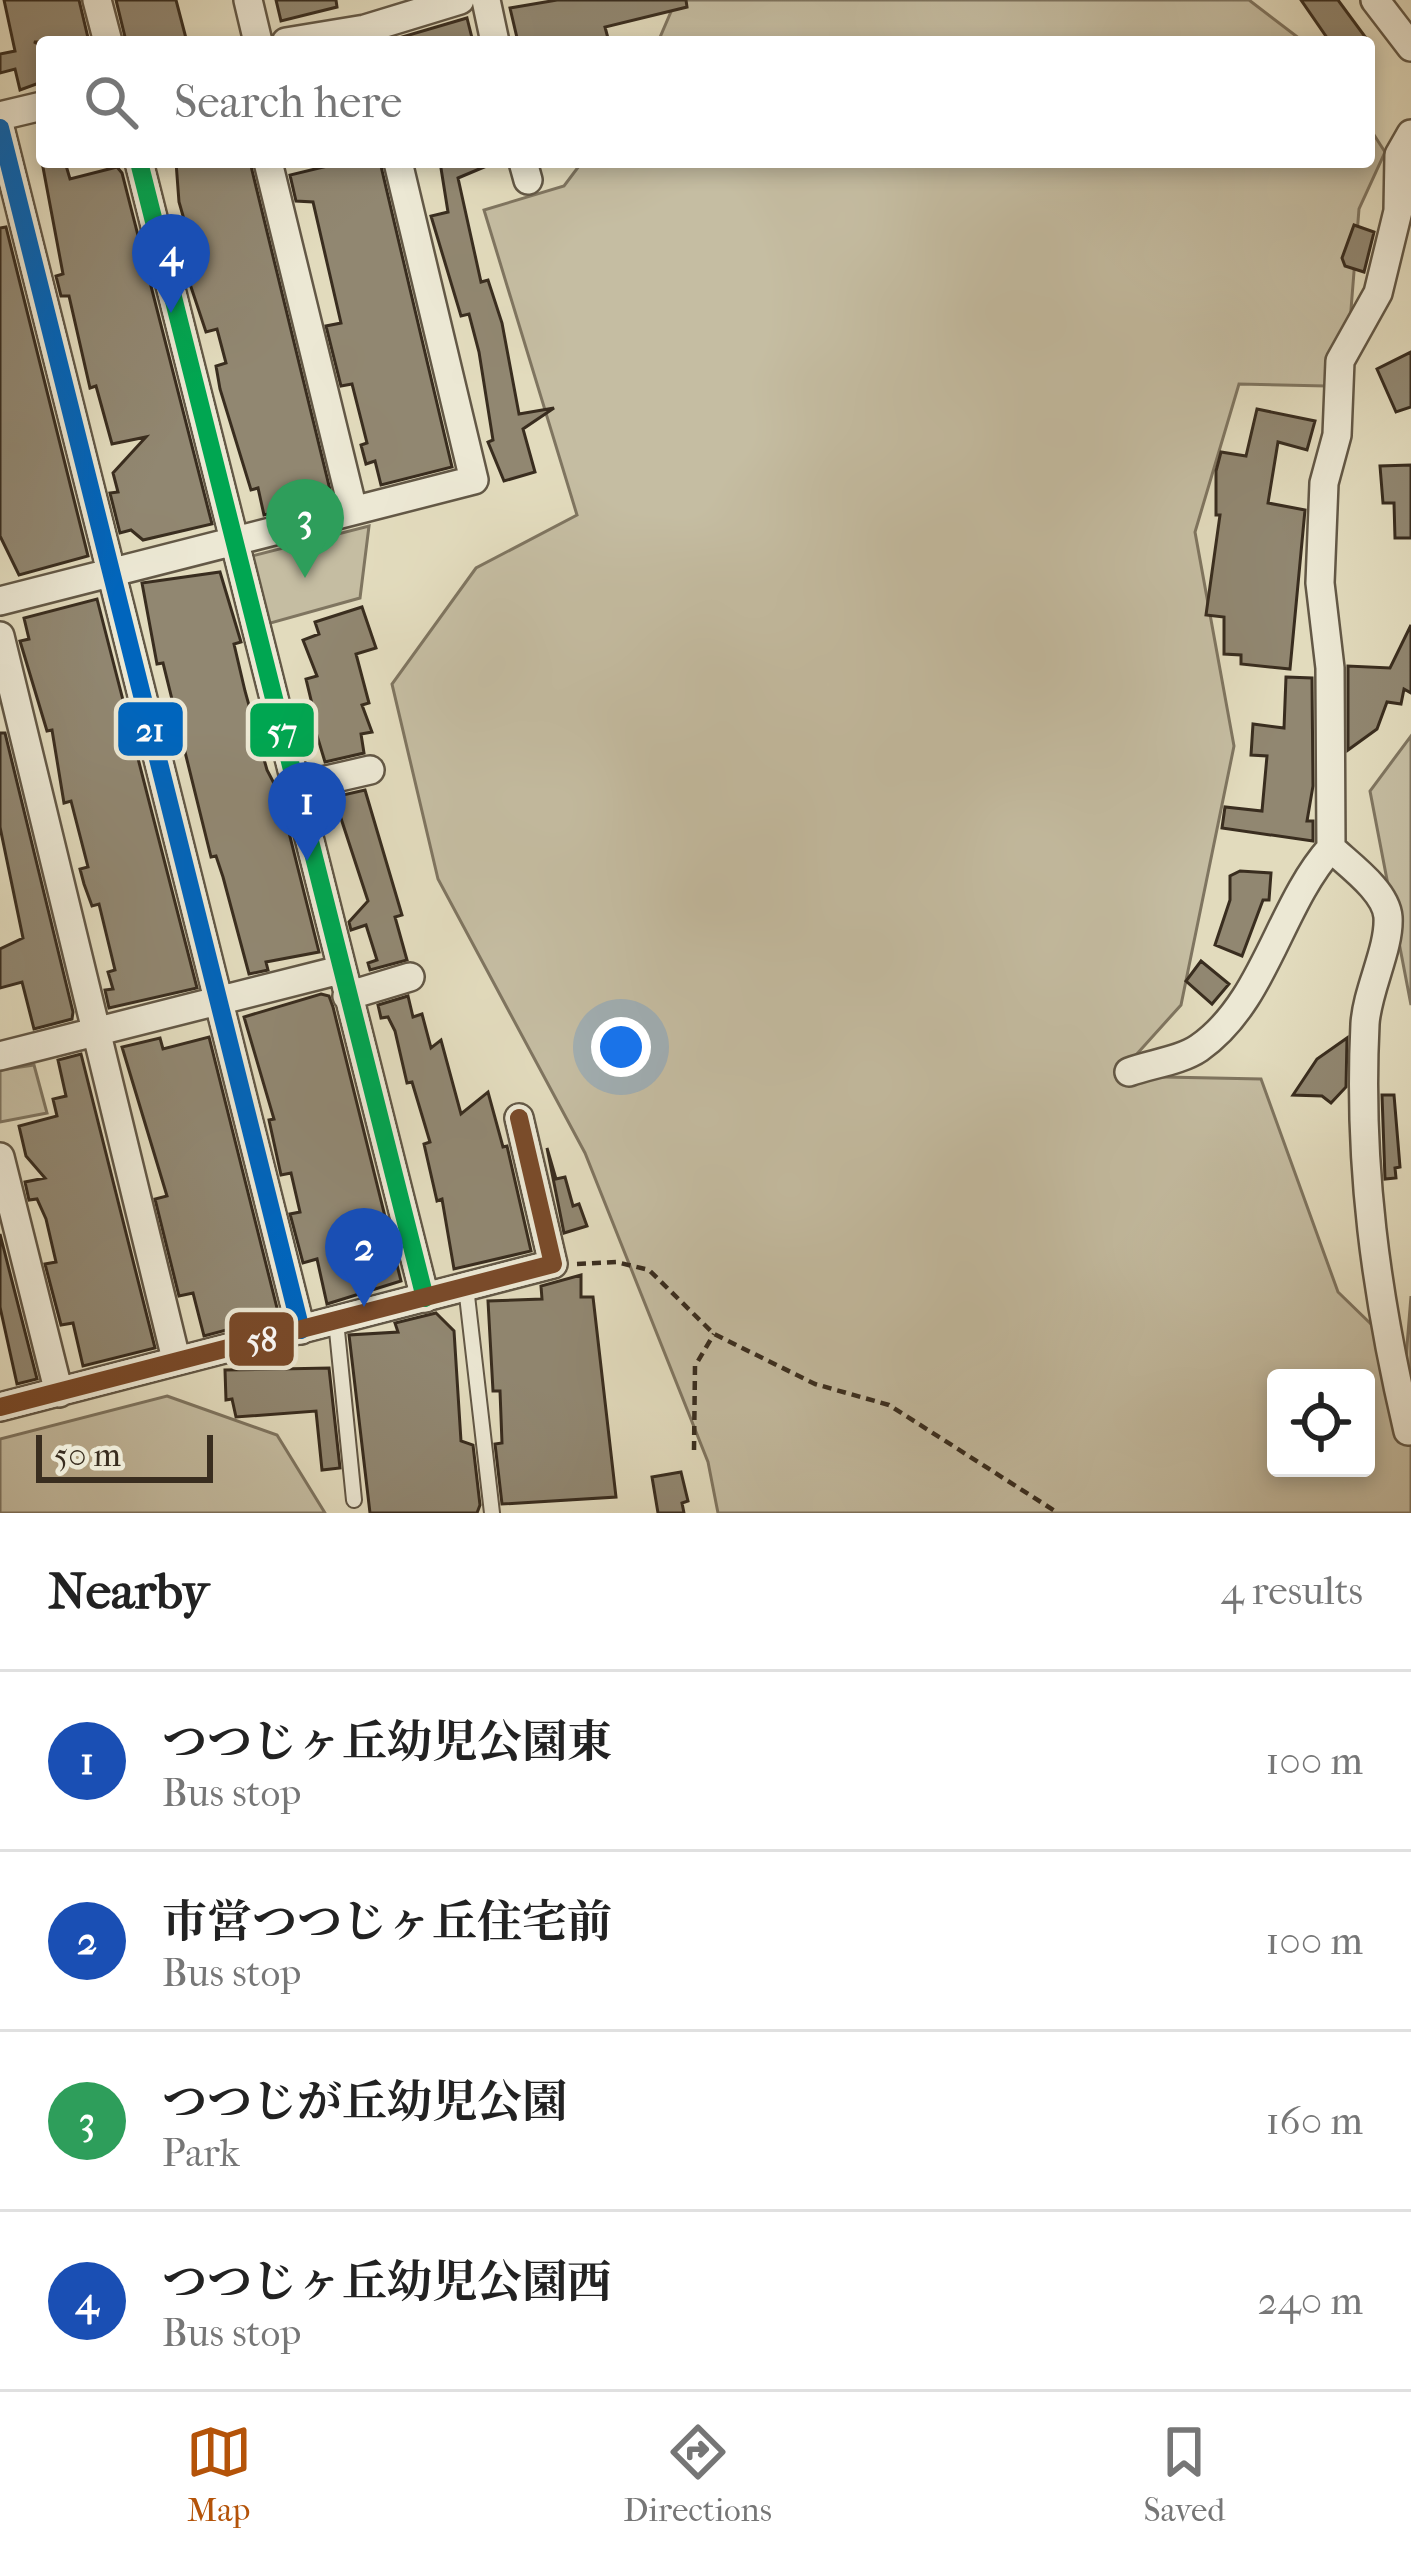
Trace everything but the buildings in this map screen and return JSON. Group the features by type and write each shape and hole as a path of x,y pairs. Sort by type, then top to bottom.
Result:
{"street":[{"path":"98,0 107,36"},
{"path":"248,0 257,36"},
{"path":"314,36 460,0"},
{"path":"486,0 495,36"},
{"path":"1376,0 1411,47"},
{"path":"0,116 36,107"},
{"path":"0,128 301,1330"},
{"path":"1129,1072 1198,1048 1221,1024 1248,991 1292,903 1331,848 1330,668 1320,583 1324,484 1337,435 1340,361 1378,293 1394,232 1400,155 1410,137"},
{"path":"141,168 425,1298"},
{"path":"269,168 353,510"},
{"path":"0,602 475,480 399,168"},
{"path":"0,636 176,1359"},
{"path":"296,787 370,770"},
{"path":"1331,848 1380,897 1388,914 1365,1024 1362,1135 1379,1308 1408,1431"},
{"path":"0,1056 218,1004 410,977"},
{"path":"0,1407 553,1264 519,1118"},
{"path":"0,1157 59,1393"}],"lane":[{"path":"466,1287 492,1513"},
{"path":"336,1321 354,1500"}],"path":[{"path":"553,1264 616,1262 649,1270 680,1295 714,1334 814,1384 889,1405 1058,1513"},
{"path":"694,1450 695,1366 714,1334"}],"shaded area":[{"path":"676,0 1249,0 1296,36 661,36"},
{"path":"1375,136 1385,152 1359,209 1350,322 1326,386 1239,384 1195,532 1234,746 1181,1005 1117,1076 1261,1079 1338,1292 1406,1358 1411,1296 1411,1513 718,1513 708,1462 585,1153 438,879 392,684 476,568 577,515 484,210 564,186 578,168 1375,168"},
{"path":"369,526 360,598 260,626 244,558"},
{"path":"1411,736 1411,1005 1370,791"},
{"path":"34,1065 47,1113 0,1122 0,1070"},
{"path":"167,1396 277,1435 325,1513 0,1513 0,1439"}],"transit line":[{"name":"21","path":"0,128 301,1330"},
{"name":"57","path":"141,168 425,1298"},
{"name":"58","path":"0,1407 553,1264 519,1118"}],"place":[{"name":"つつじヶ丘幼児公園西","path":"171,313"},
{"name":"つつじが丘幼児公園","path":"305,578"},
{"name":"つつじヶ丘幼児公園東","path":"307,861"},
{"name":"市営つつじヶ丘住宅前","path":"364,1307"}]}
